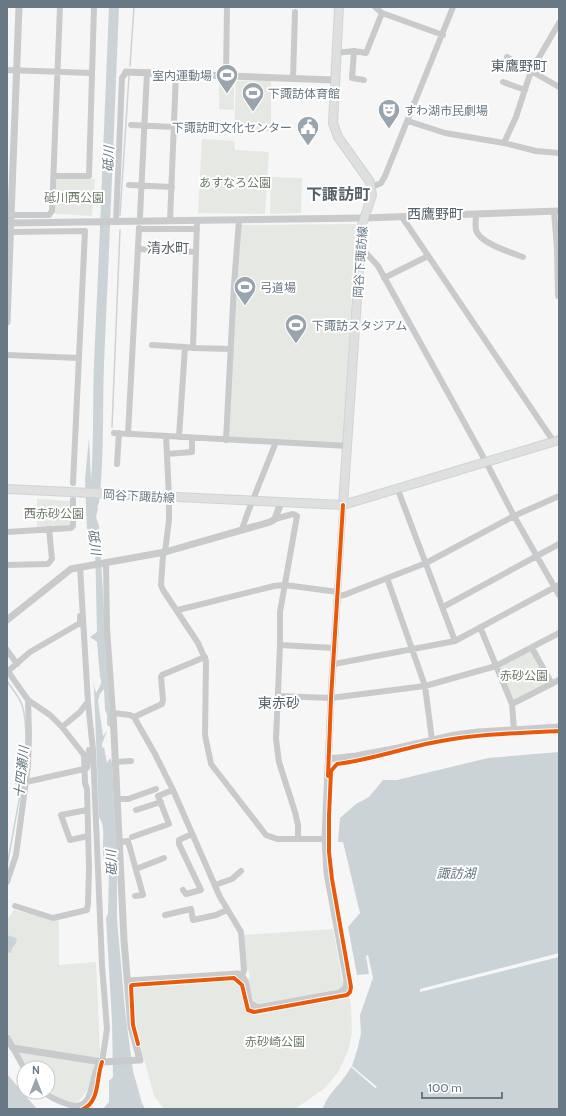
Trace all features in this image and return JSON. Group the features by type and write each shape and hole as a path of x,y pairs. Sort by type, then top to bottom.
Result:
{"main road":[{"path":"339,7 333,122 338,137 368,178 372,188"},
{"name":"岡谷下諏訪線","path":"343,506 360,252 364,218 370,202 372,188"},
{"name":"岡谷下諏訪線","path":"7,489 343,506 556,441"}],"street":[{"path":"7,322 9,223 11,215 19,7"},
{"path":"11,215 49,215 52,212 60,7"},
{"path":"54,176 89,176 94,7"},
{"path":"226,75 227,7"},
{"path":"375,7 382,13 443,35"},
{"path":"372,188 381,183 386,176 453,7"},
{"path":"293,78 295,12"},
{"path":"336,53 354,51 366,53 382,13"},
{"path":"504,144 516,118 531,71 559,23"},
{"path":"354,51 352,78 364,80"},
{"path":"507,57 559,87"},
{"path":"7,70 92,73"},
{"path":"115,222 122,78 126,72 334,80"},
{"path":"140,216 147,72"},
{"path":"170,221 176,73"},
{"path":"503,82 525,90"},
{"path":"408,120 445,133 536,151 559,153"},
{"path":"130,125 174,127"},
{"path":"129,185 172,187"},
{"path":"128,434 139,229 197,225 239,220 402,217 557,211 559,296"},
{"path":"476,214 476,232 482,238 492,244 523,257"},
{"path":"402,217 556,441"},
{"path":"226,440 239,220"},
{"path":"9,223 170,221 197,225"},
{"path":"193,348 197,225"},
{"path":"10,232 85,231 73,483"},
{"path":"138,249 196,252"},
{"path":"360,252 367,254 378,266 486,462 514,516 537,556 557,586 559,595"},
{"path":"384,278 428,256"},
{"path":"152,345 231,350"},
{"path":"179,437 185,347"},
{"path":"7,355 80,358"},
{"path":"117,464 117,433 348,446"},
{"path":"166,436 169,520 165,552 163,555 162,585 205,657 207,665 204,735 211,764 266,835 277,839 325,839"},
{"path":"167,454 192,452 192,438"},
{"path":"242,529 276,442"},
{"path":"398,490 455,640"},
{"path":"178,610 285,585 338,594 426,563 514,516 559,496"},
{"path":"7,532 71,528 73,526 73,500"},
{"path":"275,519 281,502"},
{"path":"128,981 238,974 242,976 245,981 249,1002 258,1008 340,993 346,988 347,981 327,873 325,839 331,698 343,506"},
{"path":"7,620 71,569 165,552 293,514 297,516 280,612 277,749 279,762 295,812 298,826 298,838"},
{"path":"7,565 48,564 52,558 49,530"},
{"path":"443,607 559,544"},
{"path":"13,1048 104,1062 140,1060 131,1026 119,842 118,799 104,563"},
{"path":"82,566 88,703 95,778 102,965 107,1029 104,1062"},
{"path":"387,578 425,686 432,740"},
{"path":"334,664 455,640 557,586"},
{"path":"15,906 53,918 87,910 89,868 88,810 84,755 62,727 50,715 28,700 7,671 30,652 80,623 80,608 83,608"},
{"path":"480,627 512,704 514,730"},
{"path":"278,696 331,698 425,686 496,666 559,633"},
{"path":"280,646 334,648"},
{"path":"532,648 552,684"},
{"path":"7,650 17,664"},
{"path":"134,717 162,704 163,700 160,677 162,675 205,657"},
{"path":"512,704 559,680"},
{"path":"7,882 16,854 22,782 28,766 28,700"},
{"path":"62,727 88,703"},
{"path":"113,713 130,715 134,717 173,790 215,885 227,910 241,932 244,970 242,976"},
{"path":"328,759 356,756 478,732 559,727"},
{"path":"22,782 87,768 89,750 93,750"},
{"path":"115,762 131,761"},
{"path":"87,789 91,779 95,778"},
{"path":"118,799 128,799 156,789"},
{"path":"132,837 169,824 158,796 173,790"},
{"path":"136,810 161,802"},
{"path":"88,810 61,816 70,840 88,836"},
{"path":"184,890 186,894 201,890 179,844 179,840 192,834"},
{"path":"119,842 128,841 143,895 135,896"},
{"path":"136,869 164,858"},
{"path":"215,885 232,879 241,871"},
{"path":"165,915 191,909 193,920 216,915 227,910"},
{"path":"7,1038 20,1060"},
{"path":"56,1100 70,1105 79,1105 83,1103 90,1095 96,1067 98,1064 104,1062"}],"green space":[{"name":"室内運動場","path":"219,81 234,81 234,110 219,109"},
{"name":"下諏訪体育館","path":"236,81 271,81 271,132 234,131"},
{"name":"あすなろ公園","path":"202,139 234,141 235,150 269,152 265,214 198,213"},
{"path":"271,177 302,178 301,213 270,214"},
{"name":"砥川西公園","path":"56,178 95,179 92,216 55,214"},
{"path":"355,224 343,444 228,438 240,225"},
{"name":"西赤砂公園","path":"37,499 71,501 71,525 37,528"},
{"name":"赤砂公園","path":"531,649 548,683 516,700 513,699 499,668 500,665"},
{"path":"14,910 59,921 59,965 96,962 100,1054 91,1084 78,1102 70,1102 56,1096 56,1060 23,1060 7,1031 7,920"},
{"name":"赤砂崎公園","path":"333,929 342,980 351,1005 352,1033 349,1048 343,1062 338,1072 325,1088 295,1109 164,1109 154,1096 135,1025 132,986 250,978 249,971 245,969 243,935"}],"water":[{"path":"89,438 91,480 98,508 96,517 99,526 111,728 107,725 104,689 100,694 98,701 103,736 107,731 102,748 104,747 107,763 110,758 112,762 117,865 117,919 125,1010 133,1071 145,1109 103,1109 109,1102 109,1081 113,1077 112,1021 106,918 108,913 109,870 106,869 104,859 103,830 99,817 93,682 96,693 101,681 97,642 90,637 97,632 95,543 89,531 87,532 85,479"},
{"name":"諏訪湖","path":"559,752 559,1109 322,1109 327,1099 346,1076 351,1067 375,1088 377,1087 352,1066 361,1033 360,1015 373,978 368,955 366,956 369,974 357,975 348,927 360,913 343,842 338,842 340,818 356,804 369,797 383,780 397,780 488,758"},
{"path":"7,935 16,938 16,943 11,950 11,953 7,952"},
{"path":"7,1074 16,1084 16,1100 29,1100 37,1109 7,1109"}],"pier":[{"path":"559,953 559,957 420,992 420,989"}],"waterway":[{"name":"砥川","path":"94,502 98,450 99,364 114,7"},
{"path":"130,66 134,7"},
{"path":"120,215 129,76"},
{"path":"112,427 120,230"},
{"name":"十四瀬川","path":"7,681 19,699 24,713 26,742 23,780"},
{"name":"十四瀬川","path":"7,866 22,784"}],"cycle path":[{"path":"328,776 331,698 343,505"},
{"path":"138,1044 133,1025 132,985 234,978 242,985 248,1010 254,1012 347,995 350,992 351,987 332,879 329,852 331,771 337,764 362,760 451,739 498,734 559,731"},
{"path":"83,1109 92,1101 95,1095 102,1062"}],"place":[{"name":"室内運動場","path":"227,94"},
{"name":"下諏訪体育館","path":"253,112"},
{"name":"すわ湖市民劇場","path":"389,130"},
{"name":"下諏訪町文化センター","path":"308,146"},
{"name":"弓道場","path":"245,306"},
{"name":"下諏訪スタジアム","path":"296,344"}],"district":[{"name":"東鷹野町","path":"519,66"},
{"name":"下諏訪町","path":"338,194"},
{"name":"西鷹野町","path":"435,214"},
{"name":"清水町","path":"168,248"},
{"name":"東赤砂","path":"279,703"}]}
